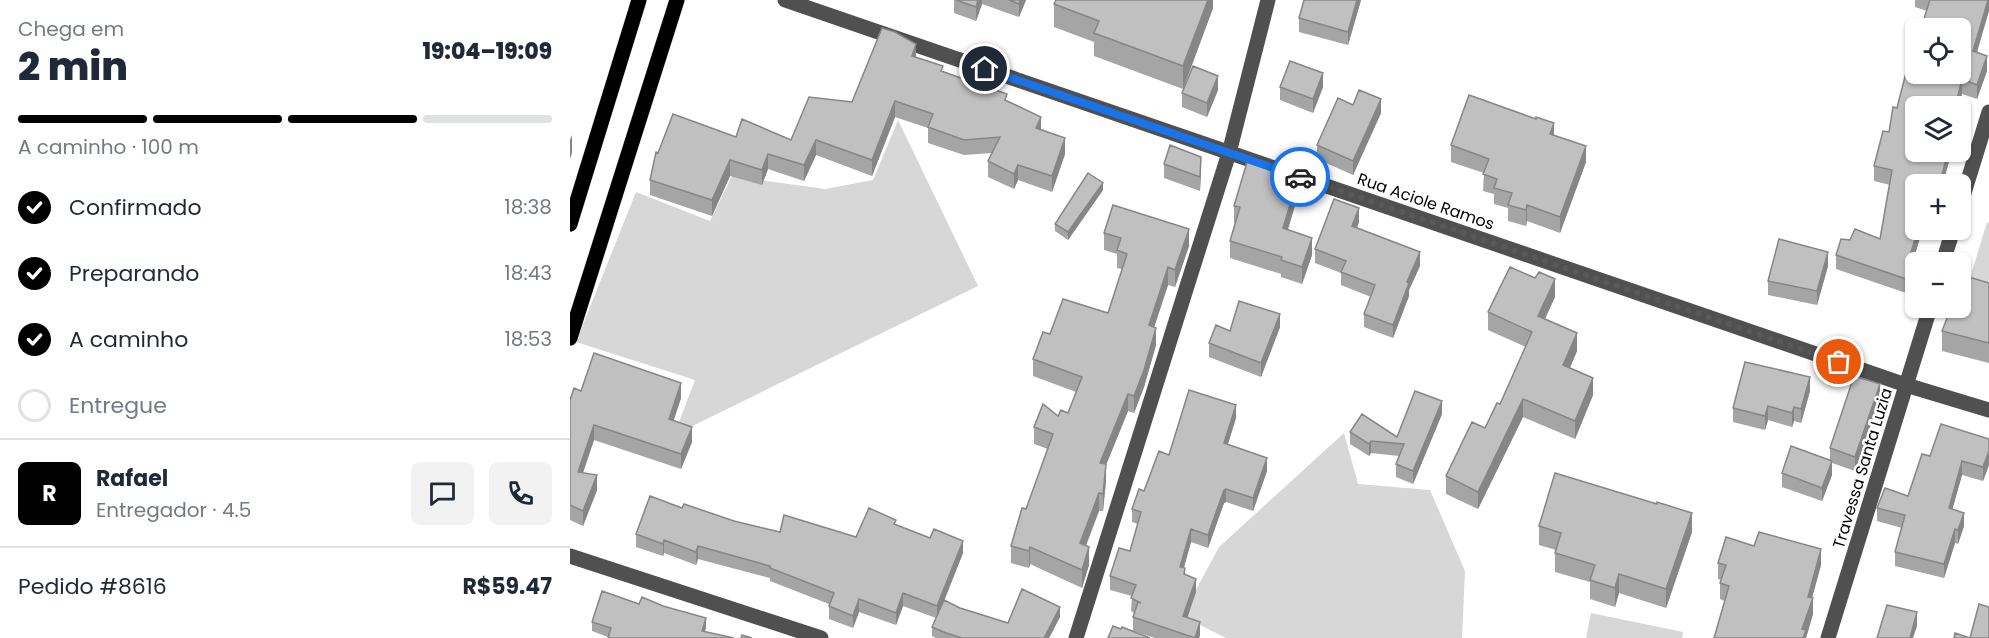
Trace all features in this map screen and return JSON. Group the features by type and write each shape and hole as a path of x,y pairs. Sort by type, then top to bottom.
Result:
{"main road":[{"path":"570,224 639,0"},
{"path":"570,338 677,0"}],"street":[{"name":"Rua Aciole Ramos","path":"785,0 1906,385 1989,410"},
{"path":"1076,638 1229,153 1268,0"},
{"path":"1970,174 1989,112"},
{"name":"Travessa Santa Luzia","path":"1828,638 1927,318"},
{"path":"570,556 821,638"}],"shaded area":[{"path":"898,120 978,286 674,435 695,380 576,342 636,192 710,221 732,176 825,189 873,180"},
{"path":"1987,222 1989,223 1989,295 1971,289 1971,275"},
{"path":"1344,433 1358,484 1430,490 1465,571 1462,638 1226,638 1182,616 1219,547"},
{"path":"1591,613 1683,632 1682,638 1586,638"}],"building":[{"path":"956,0 978,0 976,7"},
{"path":"1056,0 1208,0 1183,66 1094,33 1099,21 1054,4"},
{"path":"1304,0 1357,0 1348,32 1299,18"},
{"path":"1930,0 1988,0 1973,51 1987,56 1977,85 1971,83 1971,18 1924,18"},
{"path":"882,28 895,32 916,44 912,56 943,66 941,71 1007,94 1005,100 1041,117 1036,128 1065,138 1052,176 1018,165 1014,174 988,161 1000,137 964,140 928,127 933,114 895,101 872,160 816,140 804,165 768,154 762,170 730,160 712,200 650,180 656,152 658,153 673,114 736,137 742,119 791,140 809,97 852,102"},
{"path":"1290,61 1323,73 1313,99 1280,87"},
{"path":"1193,66 1218,76 1207,103 1182,93"},
{"path":"1905,77 1905,84 1961,84 1958,96 1905,96 1905,162 1945,162 1942,174 1905,174 1905,240 1915,240 1911,252 1905,252 1905,279 1836,255 1841,239 1850,240 1855,229 1880,239 1892,170 1874,166 1883,131 1889,132 1893,107 1897,108"},
{"path":"1359,90 1381,99 1353,161 1317,145 1338,98 1353,105"},
{"path":"1469,95 1536,119 1536,117 1554,123 1550,134 1586,146 1560,217 1527,205 1526,210 1508,205 1512,193 1494,188 1497,179 1483,174 1489,159 1451,145"},
{"path":"1170,145 1201,157 1200,177 1164,164"},
{"path":"1247,162 1298,178 1283,228 1312,238 1302,267 1281,260 1282,257 1230,241 1240,207 1234,206"},
{"path":"1088,173 1103,183 1068,232 1055,224"},
{"path":"1334,199 1359,208 1352,226 1420,252 1393,325 1364,314 1375,285 1341,272 1346,261 1315,249"},
{"path":"1113,205 1189,229 1175,270 1168,267 1149,325 1156,328 1144,370 1134,396 1128,394 1100,463 1106,464 1103,494 1099,493 1080,543 1089,547 1082,570 1030,547 1029,551 1011,546 1022,508 1026,509 1053,434 1034,427 1043,404 1058,416 1061,410 1068,413 1082,377 1033,359 1043,332 1050,334 1063,299 1108,313 1127,254 1117,250 1121,238 1104,233"},
{"path":"1779,239 1828,252 1817,291 1768,281"},
{"path":"1510,267 1535,278 1539,272 1555,279 1538,316 1577,333 1563,365 1593,378 1575,421 1523,399 1478,492 1446,476 1472,422 1485,428 1497,403 1500,404 1532,332 1488,312"},
{"path":"1971,278 1989,283 1989,343 1942,331 1947,318 1971,318"},
{"path":"1239,301 1280,314 1261,363 1209,343 1216,325 1230,331"},
{"path":"594,353 681,383 669,419 692,427 681,454 594,425 578,472 597,475 583,511 570,505 570,400 574,388 581,391"},
{"path":"1745,362 1810,377 1801,409 1794,407 1792,413 1768,406 1765,416 1733,408"},
{"path":"1854,376 1880,384 1855,457 1830,448"},
{"path":"1189,390 1236,405 1224,443 1267,458 1253,498 1224,490 1208,535 1191,529 1180,567 1185,568 1184,574 1196,579 1183,616 1200,622 1195,638 1133,617 1138,602 1141,603 1131,598 1136,585 1110,576 1119,548 1130,551 1141,512 1132,509 1139,489 1144,491 1159,451 1169,455"},
{"path":"1415,391 1442,401 1413,471 1396,464 1404,444 1371,441 1369,444 1350,432 1362,414 1397,437"},
{"path":"1941,424 1989,439 1989,451 1983,467 1962,461 1949,508 1964,513 1958,530 1955,529 1944,564 1895,552 1905,515 1877,508 1885,488 1908,496 1922,454 1930,456"},
{"path":"1791,446 1832,461 1822,488 1782,473"},
{"path":"1555,473 1692,513 1666,589 1619,574 1615,588 1590,580 1595,565 1555,553 1561,533 1539,526"},
{"path":"650,496 682,508 684,504 734,521 780,532 784,515 856,537 869,508 896,520 894,524 930,538 934,529 963,541 937,606 903,593 896,613 859,599 853,616 829,606 834,593 770,568 770,566 698,546 696,552 664,540 663,544 636,534"},
{"path":"1759,532 1821,549 1808,597 1813,598 1802,629 1806,630 1803,638 1714,638 1729,586 1720,583 1726,565 1718,563 1726,537 1754,546"},
{"path":"1022,589 1060,607 1044,638 962,638 932,627 944,600 960,608 1008,623"},
{"path":"602,591 639,604 642,597 663,606 706,618 702,631 734,638 608,638 611,628 592,622"},
{"path":"1979,604 1989,607 1989,638 1970,638"},
{"path":"1887,605 1917,612 1910,638 1877,638"},
{"path":"1113,626 1121,629 1122,627 1150,638 1108,638"},
{"path":"1955,633 1970,638 1954,638"}],"way so far":[{"path":"1300,177 1839,362"}],"route":[{"path":"985,69 1300,177"}]}
